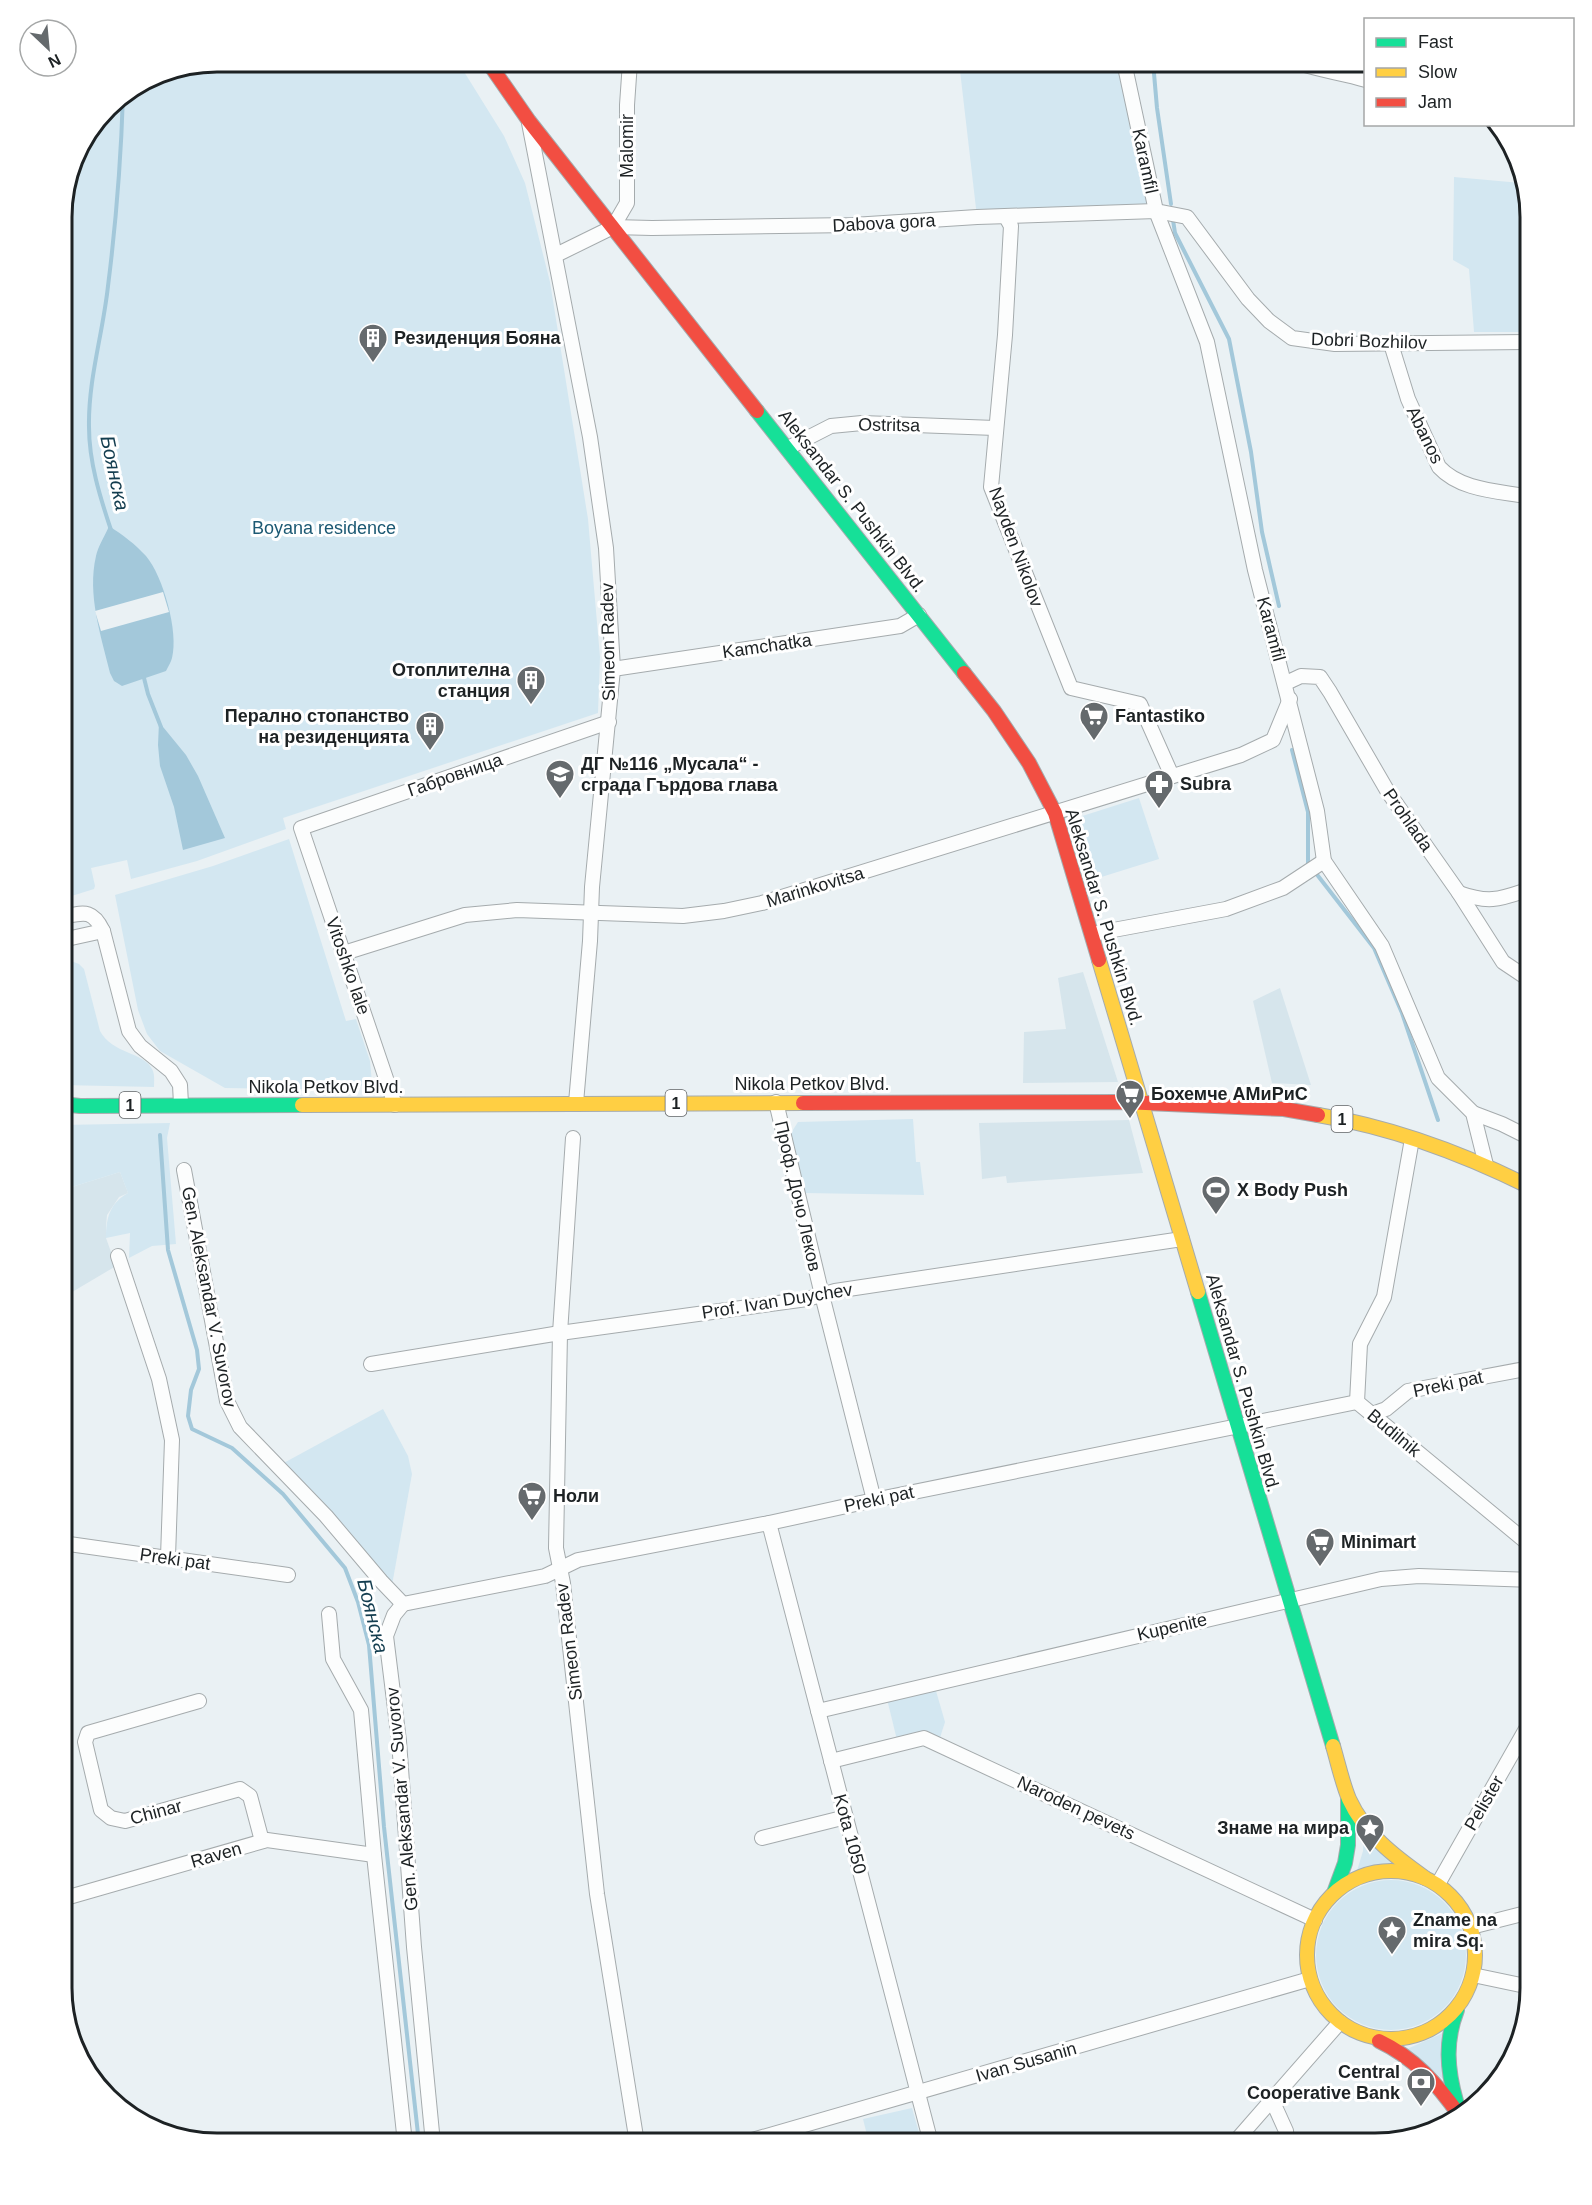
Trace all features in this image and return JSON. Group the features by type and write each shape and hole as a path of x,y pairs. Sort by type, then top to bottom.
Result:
{"main road":[{"name":"Aleksandar S. Pushkin Blvd.","path":"495,72 529,121 994,711 1029,763 1055,813 1348,1797 1363,1825 1382,1845 1396,1858 1431,1881"},
{"name":"Nikola Petkov Blvd.","path":"72,1105 1141,1102 1284,1109 1349,1120 1412,1139 1486,1165 1520,1182"},
{"name":"Nikola Petkov Blvd.","path":"72,1108 80,1106"},
{"name":"Aleksandar S. Pushkin Blvd.","path":"1334,1893 1345,1863 1348,1845 1348,1797"},
{"path":"1455,2109 1439,2085 1405,2053 1349,2029 1340,2022 1322,2003 1310,1979 1307,1955 1309,1937 1315,1920 1334,1893 1358,1878 1375,1872 1399,1871 1431,1881 1458,1903 1471,1927 1476,1951 1473,1976 1470,1987 1450,2025 1447,2054 1449,2079 1458,2107"},
{"path":"1371,2037 1396,2039 1422,2034 1442,2023 1458,2007"}],"street":[{"name":"Malomir","path":"613,227 627,203 630,72"},
{"name":"Karamfil","path":"1126,72 1155,211 1206,342 1255,570 1286,683 1317,811 1324,861 1382,946 1438,1078 1473,1113"},
{"path":"1348,72 1364,80"},
{"name":"Simeon Radev","path":"529,121 590,437 606,548 613,669 592,886 576,1103"},
{"name":"Dabova gora","path":"613,227 853,225 1155,211"},
{"name":"Dobri Bozhilov","path":"1155,211 1187,217 1248,300 1269,321 1292,338 1335,344 1520,342"},
{"name":"Nayden Nikolov","path":"1006,217 1011,226 1005,335 991,487 1071,688 1140,704 1172,776"},
{"path":"555,255 613,227"},
{"name":"Abanos","path":"1391,344 1408,399 1439,467 1447,476 1470,485 1520,495"},
{"name":"Ostritsa","path":"788,448 831,426 862,423 995,428"},
{"name":"Kamchatka","path":"613,669 900,626 919,615"},
{"name":"Prohlada","path":"1286,683 1301,676 1320,677 1388,792 1459,893 1503,962 1520,974"},
{"path":"1273,740 1290,699"},
{"name":"Габровница","path":"301,828 609,722"},
{"name":"Marinkovitsa","path":"344,953 465,915 517,910 682,916 724,911 762,903 1241,756 1273,740 1297,732"},
{"name":"Vitoshko lale","path":"301,828 395,1105"},
{"path":"1092,934 1226,909 1283,888 1324,861"},
{"path":"1459,893 1479,900 1492,900 1520,892"},
{"path":"72,915 91,914 98,920 103,931 129,1031 140,1046 171,1071 180,1085 181,1104"},
{"path":"72,938 103,931"},
{"name":"Проф. Дочо Леков","path":"776,1102 874,1500"},
{"path":"1473,1113 1520,1133"},
{"path":"1473,1113 1486,1165"},
{"name":"Simeon Radev","path":"573,1138 560,1333 556,1548 597,1894 635,2133"},
{"name":"Budilnik","path":"1412,1139 1384,1296 1359,1344 1357,1402 1520,1537"},
{"name":"Gen. Aleksandar V. Suvorov","path":"184,1170 227,1401 232,1415 240,1427 326,1516 390,1592 403,1604 394,1615 386,1636 399,1742 414,1947 432,2133"},
{"name":"Prof. Ivan Duychev","path":"371,1364 560,1333 807,1299 835,1291 1182,1239"},
{"path":"118,1256 159,1379 172,1440 168,1557"},
{"name":"Preki pat","path":"1372,1414 1386,1409 1408,1391 1520,1370"},
{"name":"Preki pat","path":"403,1604 545,1576 578,1560 1357,1402"},
{"name":"Kota 1050","path":"769,1523 929,2133"},
{"name":"Preki pat","path":"72,1544 288,1575"},
{"name":"Kupenite","path":"818,1711 1381,1579 1419,1576 1520,1580"},
{"name":"Gen. Aleksandar V. Suvorov","path":"329,1614 333,1659 361,1710 404,2133"},
{"name":"Chinar","path":"199,1701 88,1733 85,1742 101,1810 111,1818 125,1821 240,1789 250,1796 262,1841"},
{"name":"Naroden pevets","path":"831,1761 924,1738 1315,1920"},
{"name":"Pelister","path":"1431,1881 1520,1738"},
{"path":"762,1838 846,1817"},
{"name":"Raven","path":"72,1896 267,1840 374,1855"},
{"path":"1471,1927 1520,1915"},
{"path":"1473,1976 1520,1985"},
{"name":"Ivan Susanin","path":"778,2133 1310,1979"},
{"path":"1244,2133 1340,2022"},
{"path":"1272,2100 1286,2133"}],"shaded area":[{"path":"1083,972 1118,1082 1023,1083 1024,1032 1066,1029 1058,978"},
{"path":"1280,988 1311,1085 1272,1083 1253,1001"},
{"path":"1129,1120 1143,1173 1007,1183 1006,1176 982,1179 979,1123"},
{"path":"120,1172 128,1193 119,1197 107,1215 106,1238 116,1266 72,1292 72,1187"}],"green space":[{"name":"Boyana residence","path":"217,72 464,72 504,136 525,183 550,282 588,519 600,657 598,713 283,818 286,829 197,861 131,879 127,860 91,868 94,889 72,896 72,207 83,161 91,144 121,108 144,91 189,75"},
{"path":"960,72 1126,72 1156,211 977,217"},
{"path":"1454,177 1516,183 1520,217 1520,332 1474,332 1469,269 1453,260"},
{"path":"1139,798 1159,859 1095,879 1076,818"},
{"path":"289,839 346,1021 356,1019 370,1061 372,1083 344,1090 225,1088 160,1051 147,1034 138,1010 115,895 213,866"},
{"path":"72,961 84,969 100,1031 105,1039 148,1063 154,1073 154,1087 72,1085"},
{"path":"913,1119 916,1162 920,1162 924,1195 804,1193 791,1133 798,1122"},
{"path":"170,1123 167,1138 176,1244 152,1246 129,1258 130,1233 106,1238 110,1212 117,1201 128,1193 120,1172 72,1187 72,1125"},
{"path":"383,1409 408,1456 412,1474 392,1585 280,1465"},
{"path":"934,1684 945,1722 938,1744 898,1744 886,1695"},
{"path":"1364,1834 1398,1865 1378,1865 1356,1874 1363,1851"},
{"path":"1391,1880 1420,1886 1444,1902 1460,1926 1466,1955 1460,1984 1444,2008 1420,2024 1391,2030 1362,2024 1338,2008 1322,1984 1316,1955 1322,1926 1338,1902 1362,1886"},
{"path":"1443,2033 1443,2079 1407,2049"},
{"path":"912,2108 919,2133 866,2133 863,2119"}],"water":[{"path":"109,526 138,548 152,565 164,590 173,634 172,658 166,671 122,686 114,681 110,673 94,600 96,556"},
{"path":"159,722 186,755 198,776 225,838 183,850 174,807 160,766"}],"pier":[{"path":"163,592 169,612 101,631 95,611"}],"waterway":[{"path":"1154,72 1171,204"},
{"name":"Боянска","path":"111,530 93,466 89,440 89,409 106,304 122,107"},
{"path":"1173,220 1175,233 1229,339 1251,452 1262,532 1279,606"},
{"name":"Боянска","path":"143,674 161,727"},
{"path":"1292,750 1308,812 1308,863 1374,948 1402,1013 1438,1120"},
{"name":"Боянска","path":"160,1135 168,1250 197,1350 199,1369 191,1390 188,1416 192,1429 232,1448 283,1494 345,1568 358,1602 369,1645 384,1827 418,2133"}],"traffic: fast":[{"path":"757,411 964,673"},
{"path":"72,1105 302,1105"},
{"path":"1198,1292 1333,1746"},
{"path":"1334,1893 1345,1863 1348,1845 1348,1799"},
{"path":"1456,2101 1451,2078 1449,2044 1457,2010"}],"traffic: slow":[{"path":"1099,960 1198,1292"},
{"path":"302,1105 803,1103"},
{"path":"1318,1115 1373,1127 1427,1143 1520,1182"},
{"path":"1333,1746 1349,1799 1363,1823 1392,1853 1425,1878"},
{"path":"1391,1871 1407,1872 1423,1877 1451,1895 1469,1923 1474,1939 1475,1955 1474,1971 1469,1987 1451,2015 1423,2033 1407,2038 1391,2039 1375,2038 1359,2033 1331,2015 1313,1987 1308,1971 1307,1955 1308,1939 1313,1923 1331,1895 1359,1877 1375,1872 1391,1871"}],"traffic: jam":[{"path":"495,72 529,121 757,411"},
{"path":"964,673 994,711 1029,763 1055,813 1099,960"},
{"path":"803,1103 1123,1102 1284,1109 1318,1115"},
{"path":"1379,2041 1404,2055 1443,2093 1455,2109"}],"place":[{"name":"Резиденция Бояна","path":"373,364"},
{"name":"Отоплителна станция","path":"531,706"},
{"name":"Fantastiko","path":"1094,742"},
{"name":"Перално стопанство на резиденцията","path":"430,752"},
{"name":"ДГ №116 „Мусала“ - сграда Гърдова глава","path":"560,800"},
{"name":"Subra","path":"1159,810"},
{"name":"Бохемче АМиРиС","path":"1130,1120"},
{"name":"X Body Push","path":"1216,1216"},
{"name":"Ноли","path":"532,1522"},
{"name":"Minimart","path":"1320,1568"},
{"name":"Знаме на мира","path":"1370,1854"},
{"name":"Zname na mira Sq.","path":"1392,1956"},
{"name":"Central Cooperative Bank","path":"1421,2108"}]}
